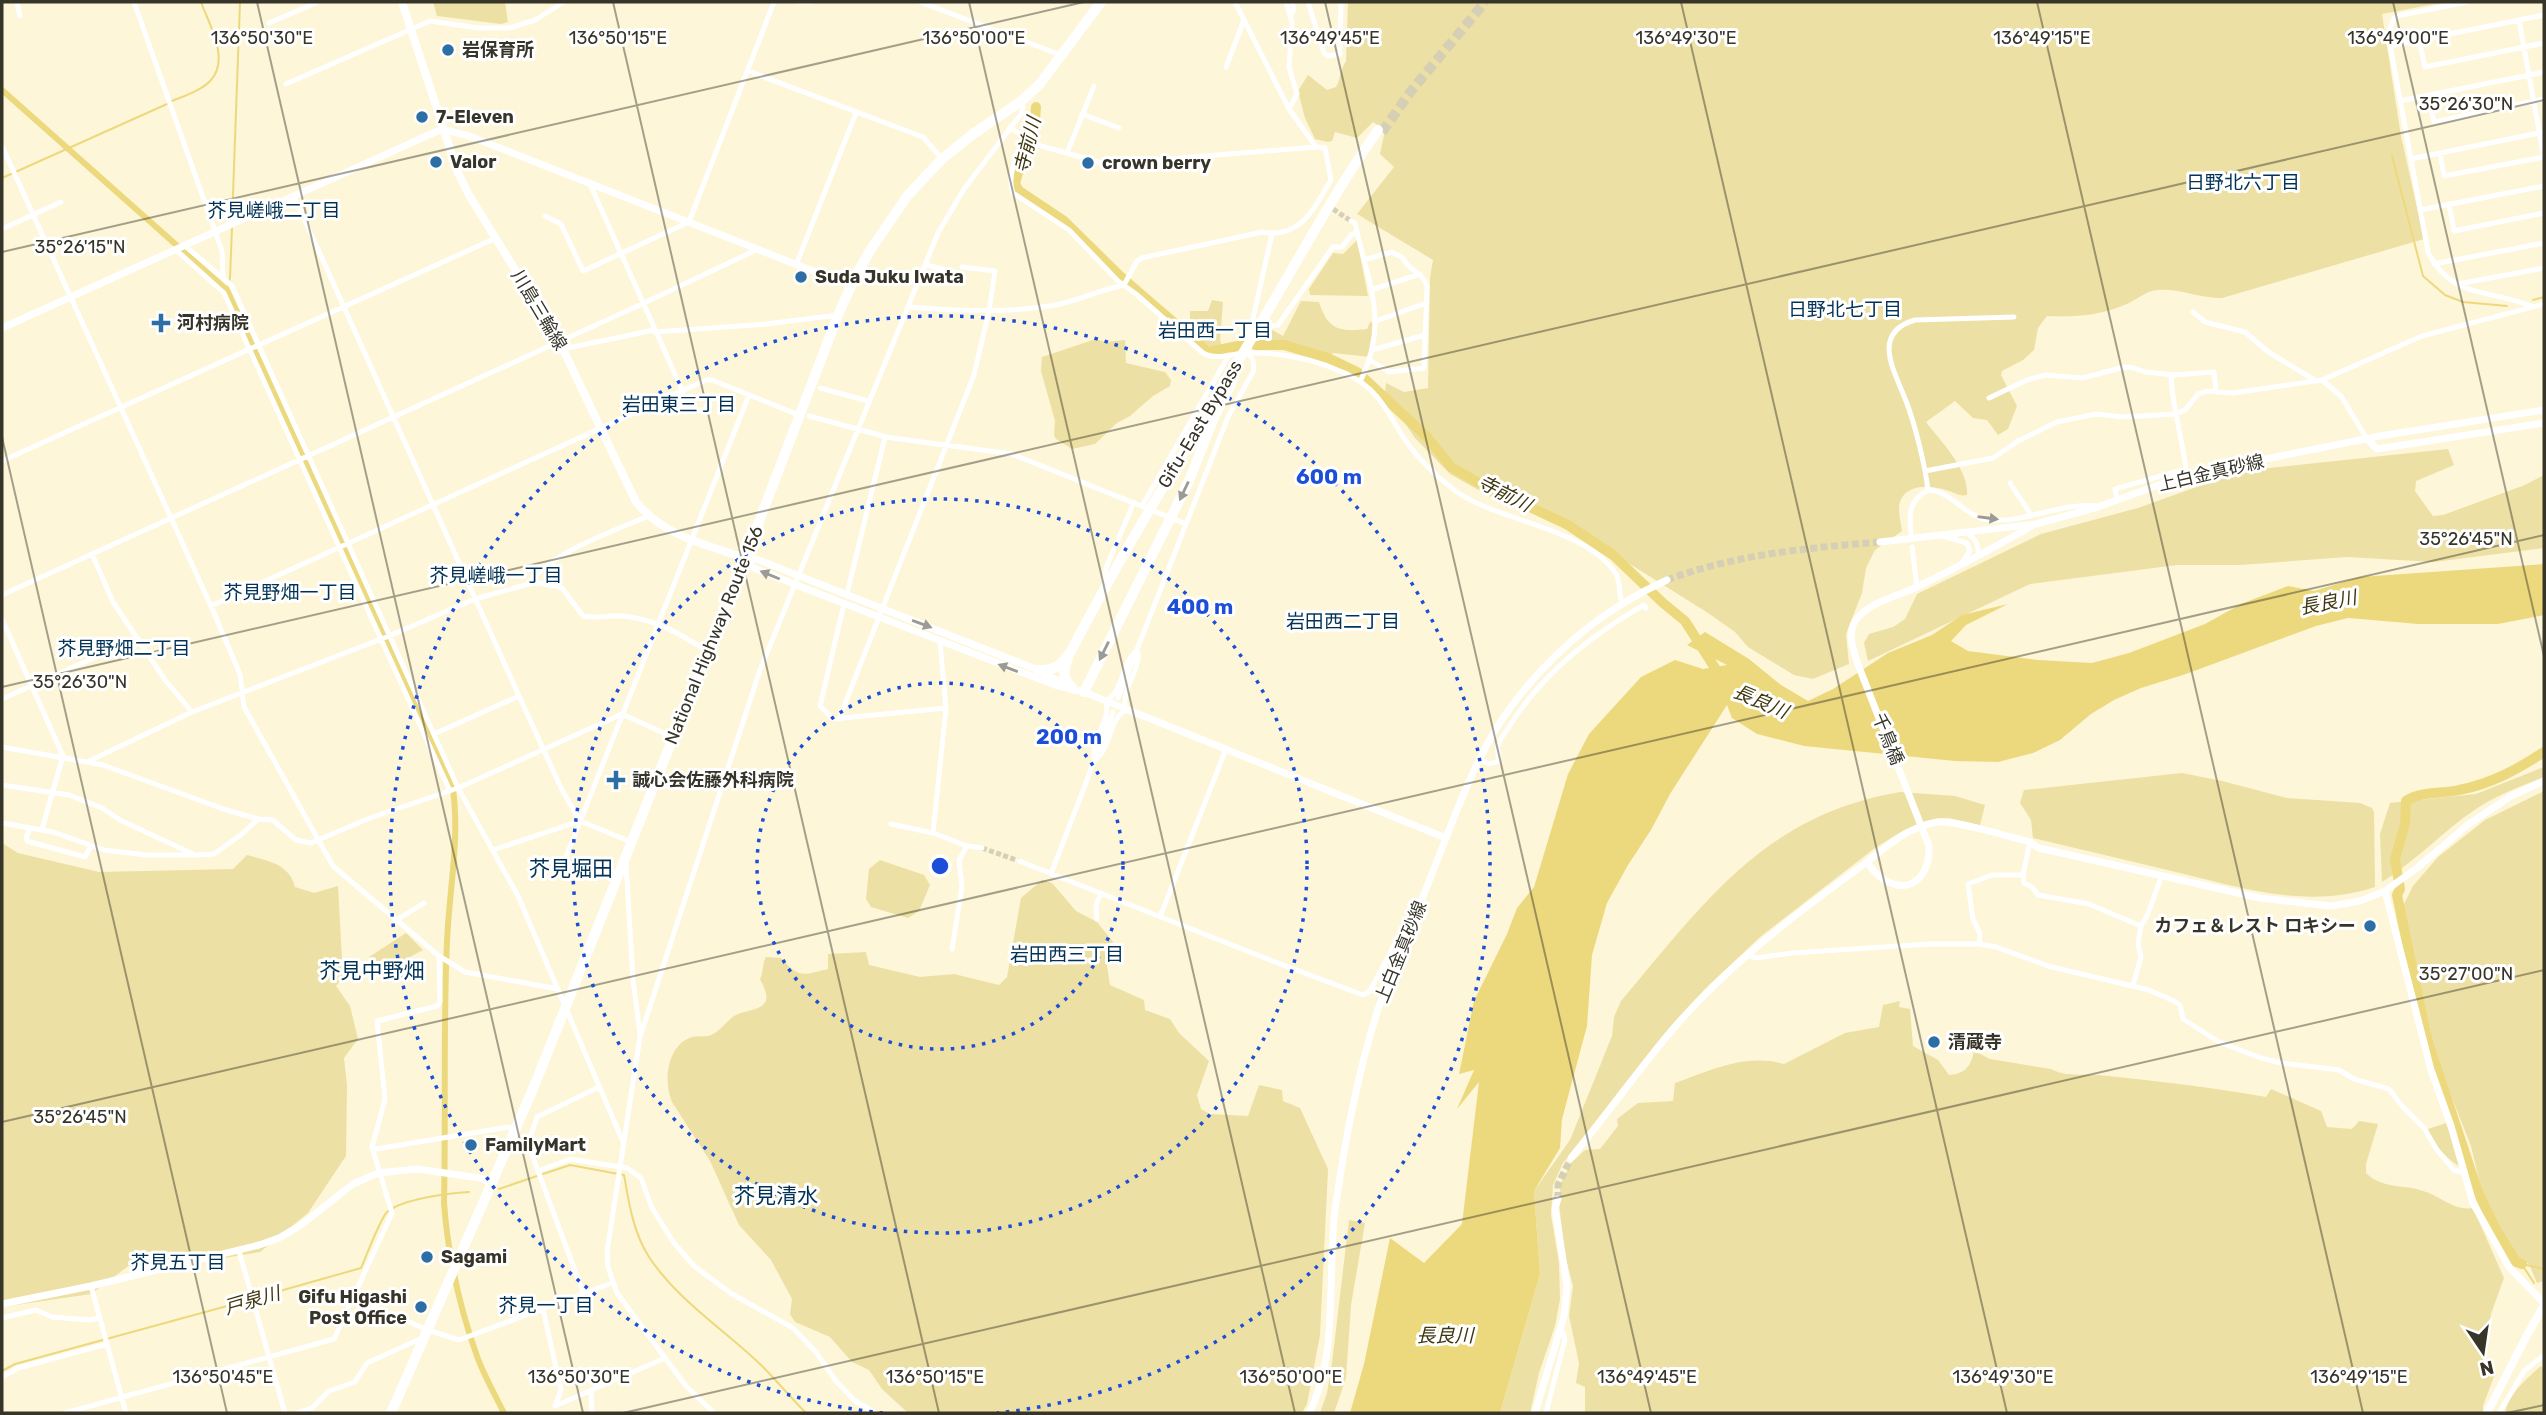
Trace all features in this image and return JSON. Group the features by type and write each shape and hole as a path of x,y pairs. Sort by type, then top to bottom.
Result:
{"highway":[{"name":"National Highway Route 156","path":"391,1413 566,1008 744,558 805,416 838,315 851,286 871,249 908,195 942,159 1039,85 1101,2"},
{"name":"Gifu-East Bypass","path":"1070,653 1110,570 1341,183 1380,131 1241,365 1213,421 1189,481 1084,692"},
{"path":"1038,670 1059,666 1070,653"},
{"path":"1070,653 1064,676 1073,689"}],"main road":[{"name":"川島三輪線","path":"402,2 458,173 561,345 636,502 648,516 671,533 744,558"},
{"path":"2488,1411 2544,1305"}],"street":[{"path":"17,2 20,16"},
{"path":"269,23 318,2"},
{"path":"286,84 430,21 478,28 510,28 535,20 564,2"},
{"path":"545,216 561,224 583,271 689,222 774,2"},
{"path":"799,2 812,2"},
{"path":"920,2 1062,55"},
{"path":"1235,2 1289,108 1316,146"},
{"path":"1289,2 1294,9 1291,15 1289,67 1297,94 1289,108"},
{"path":"1308,2 1324,54 1328,56 1340,54 1341,2"},
{"path":"2468,2 2394,18 2388,34 2428,252 2434,264 2455,285 2531,306"},
{"path":"136,7 222,251 223,279"},
{"path":"2390,46 2544,15"},
{"path":"1226,67 1244,20"},
{"path":"2440,153 2444,176 2544,158 2542,133 2519,20"},
{"path":"2419,40 2425,67 2544,43"},
{"path":"748,71 923,137 942,159"},
{"path":"2400,101 2544,72"},
{"path":"1067,153 1094,86"},
{"path":"2428,96 2434,122 2544,99"},
{"path":"714,1413 686,1386 612,1283 607,1252 640,1038 741,725 794,584 938,233 953,203 1021,114 1023,106 1020,102"},
{"path":"796,265 856,113"},
{"path":"1082,114 1119,128"},
{"path":"909,307 975,312 1050,306 1084,299 1126,282 1137,261 1142,258 1262,232 1272,234 1304,222 1322,202 1331,180 1325,148 1316,146 1105,164 1031,143 1010,127"},
{"path":"2,328 442,129 468,136 851,286"},
{"path":"2411,159 2542,133"},
{"path":"1023,138 1011,178 1013,193 1069,230 1203,353 1209,357 1249,353 1288,355 1362,378 1386,406 1416,454 1440,479 1460,494 1576,542 1598,555 1617,574 1621,599"},
{"path":"2,146 211,606 240,674 244,707 333,866 395,921 439,956 465,972 558,989"},
{"path":"590,184 683,392"},
{"path":"2420,210 2544,186"},
{"path":"294,196 519,696 580,821"},
{"path":"2,229 61,202"},
{"path":"2449,204 2454,231 2544,213"},
{"path":"1351,220 1355,223 1376,321 1370,360 1362,378"},
{"path":"1252,318 1273,326 1278,325 1333,247 1342,247 1352,234 1357,233"},
{"path":"1118,698 1228,417 1254,370 1249,353 1248,332 1272,234"},
{"path":"2,461 496,238"},
{"path":"2434,264 2544,243"},
{"path":"184,245 232,286 458,788 518,896 624,1145"},
{"path":"175,250 224,293 450,791"},
{"path":"2,594 393,416 561,345 756,250"},
{"path":"1364,260 1392,252 1403,258 1405,263 1426,281 1424,368 1389,372 1370,360"},
{"path":"839,719 974,376 989,311 995,271 926,265"},
{"path":"2455,285 2544,268"},
{"path":"1371,290 1420,274"},
{"path":"1376,321 1426,303"},
{"path":"1925,471 1993,458 2018,440 2057,422 2096,414 2132,417 2175,414 2185,410 2198,394 2216,391 2232,393 2319,381 2422,336 2544,303"},
{"path":"2193,312 2205,322 2245,332 2267,351 2341,397 2367,439 2377,449 2544,423"},
{"path":"561,345 654,331 766,324 838,315"},
{"path":"1928,490 1906,401 1891,365 1890,344 1894,332 1902,324 1915,320 2014,317"},
{"path":"1372,350 1425,335"},
{"path":"1142,506 1229,355"},
{"path":"1989,398 2027,380 2046,375 2082,378 2125,367 2174,375 2214,372 2216,391"},
{"path":"2117,499 2115,489 2186,469 2175,414 2171,378 2174,375"},
{"path":"211,606 706,380 805,416 883,436"},
{"path":"820,388 869,401"},
{"path":"564,862 749,395"},
{"name":"上白金真砂線","path":"1880,542 2036,524 2098,506 2186,475 2367,439 2544,410"},
{"path":"847,594 885,437 1012,454 1186,524"},
{"path":"2010,484 2031,515"},
{"path":"1911,534 1909,514 1913,501 1928,490 1942,492 1978,518 1997,520 2074,505 2098,506"},
{"path":"1110,570 1134,502"},
{"path":"529,584 537,573 553,560 648,516"},
{"path":"1912,547 1917,587 2036,524"},
{"path":"1968,533 1975,538 1978,555"},
{"path":"1942,536 1967,542 1970,551 1960,565"},
{"path":"92,554 113,603 165,680 192,712"},
{"path":"744,558 756,559 1038,670 1073,689"},
{"path":"744,558 754,568 844,604 1055,685 1084,692 1446,838"},
{"name":"上白金真砂線","path":"1309,1413 1316,1400 1323,1372 1335,1212 1346,1136 1375,1018 1446,838 1480,760 1512,705 1569,641 1604,615 1664,582"},
{"path":"88,761 192,712 381,640 475,599 529,584 539,583 562,588 583,616 621,616 657,623 676,631 707,651"},
{"name":"千鳥橋","path":"1867,862 1883,879 1894,884 1906,884 1916,881 1925,873 1930,862 1925,831 1858,667 1851,633 1855,621 1866,610 1917,587"},
{"path":"844,604 820,706 833,719 946,708"},
{"path":"1480,760 1490,764 1498,761 1498,746 1511,724 1554,667 1625,615 1644,605 1646,608"},
{"path":"1623,608 1625,615"},
{"path":"2,619 63,756 42,829"},
{"path":"2,699 138,638"},
{"path":"933,833 946,708 940,642"},
{"path":"1106,701 1113,697 1128,659 1137,649"},
{"path":"1126,710 1124,699 1138,662 1137,649"},
{"path":"434,734 519,696"},
{"path":"1094,760 1094,749 1107,712 1106,701"},
{"path":"1094,760 1103,751 1118,715 1126,710"},
{"path":"1051,874 1113,712"},
{"path":"2,747 88,761 210,805 258,819 273,820 303,843 318,840 370,818 458,788 622,714 672,737"},
{"path":"419,725 428,721"},
{"path":"1160,917 1226,749"},
{"path":"1571,1158 1667,1036 1747,955 1898,838 1918,828 1938,822 1953,823 2030,842 2039,848 2161,877 2260,898 2331,906 2360,901 2385,891 2469,824 2511,796 2544,781"},
{"path":"2,785 53,792 102,808 120,820 196,855"},
{"path":"2,824 42,829 91,846 147,855 196,855 214,854 258,819"},
{"path":"493,850 580,821 632,842"},
{"path":"891,824 982,848"},
{"path":"30,828 27,842 85,857 91,846"},
{"path":"2030,842 2023,875 2024,883 2032,887 2038,895 2089,904 2141,926"},
{"path":"952,949 962,887 959,860 967,846"},
{"path":"626,857 633,980 640,1038"},
{"path":"1019,861 1363,995 1370,991 1399,936 1416,914"},
{"path":"1979,944 1980,934 1973,919 1968,884 1992,874 2023,875"},
{"path":"2133,985 2141,957 2138,944 2141,926 2161,877"},
{"path":"2385,891 2431,1070 2477,1213 2509,1267 2544,1305"},
{"path":"1097,919 1096,905 1101,894"},
{"path":"395,921 424,903"},
{"path":"1747,955 1755,958 1929,944 1979,944 1996,947 2048,966 2133,985 2174,1000 2180,1005 2183,1019 2219,1042 2281,1063 2339,1070 2354,1079 2389,1089 2424,1128 2437,1150 2454,1170 2465,1173"},
{"path":"65,1413 334,1339 391,1213 372,1147 385,1098 377,1021 437,1006 440,1002 439,956"},
{"path":"584,1294 528,1144 537,1117 598,1087"},
{"path":"372,1147 516,1128"},
{"path":"539,1174 570,1159 620,1171 626,1168 641,1178 652,1208 674,1243 694,1266 733,1294 793,1328 816,1351 836,1381 854,1399 875,1413"},
{"path":"2,1304 239,1251 279,1238 301,1225 353,1184 378,1173 417,1169 480,1178 491,1183"},
{"path":"1535,1413 1564,1316 1567,1286 1555,1208 1558,1199"},
{"path":"239,1251 285,1413"},
{"path":"353,1298 427,1334 454,1340 472,1336 612,1283"},
{"path":"91,1286 127,1413"},
{"path":"543,1309 561,1391 555,1406 665,1358"},
{"path":"2,1318 36,1310 52,1317 90,1320 99,1318"},
{"path":"1546,1413 1565,1339 1561,1328"},
{"path":"297,1413 313,1411 329,1391 355,1382 367,1363 427,1334"},
{"path":"2,1377 18,1368 107,1344"},
{"path":"2500,1413 2524,1371 2544,1355"},
{"path":"591,1391 592,1413"}],"shaded area":[{"path":"433,2 505,2 508,22 501,24 437,16"},
{"path":"1348,2 2445,2 2382,14 2401,136 2424,239 2222,298 2157,290 2104,312 2047,316 2038,328 2034,350 2023,360 2002,371 2001,375 2017,406 2008,429 1998,435 1987,420 1973,418 1955,401 1926,422 1959,466 1964,475 1967,495 1923,487 1910,490 1904,495 1899,509 1902,531 1875,550 1866,568 1862,593 1846,634 1849,664 1813,679 1794,675 1748,647 1735,632 1708,613 1571,527 1498,501 1450,474 1415,438 1385,394 1386,383 1404,392 1428,388 1430,278 1433,260 1357,214 1394,167 1380,154 1385,130 1373,122 1357,138 1335,132 1332,141 1328,142 1315,139 1305,118 1298,91 1308,75 1327,90 1338,84 1346,61"},
{"path":"1357,240 1368,296 1310,295 1309,289 1333,253 1343,254"},
{"path":"1212,300 1223,302 1220,340 1222,347 1205,346 1190,335 1190,311 1208,311"},
{"path":"1301,301 1319,302 1331,324 1342,329 1367,329 1370,322 1374,323 1370,357 1333,353 1329,357 1283,343 1257,343 1267,327 1283,336"},
{"path":"1096,339 1105,342 1125,340 1126,363 1165,372 1171,380 1170,386 1117,423 1095,444 1072,449 1054,435 1055,421 1041,371 1042,357"},
{"path":"2448,449 2454,465 2416,481 2415,491 2433,516 2443,515 2525,485 2544,475 2544,548 2434,562 2347,557 2240,565 2177,565 2030,584 1868,661 1864,643 1869,634 1893,627 1905,619 1917,594 2041,534 2138,508 2241,471"},
{"path":"2544,767 2544,777 2476,809 2382,882 2380,834 2390,803 2476,794"},
{"path":"2182,773 2287,798 2360,803 2372,808 2375,887 2350,893 2301,896 2229,885 2033,838 2031,820 2020,803 2024,790"},
{"path":"2544,791 2544,1281 2537,1283 2529,1264 2519,1258 2496,1225 2482,1192 2471,1146 2433,1050 2402,908 2413,886 2438,857 2485,820"},
{"path":"1900,792 1955,796 1985,805 1980,825 1949,818 1904,830 1875,848 1760,937 1704,990 1563,1163 1553,1185 1551,1215 1559,1263 1560,1299 1555,1326 1539,1373 1530,1413 1500,1413 1540,1274 1534,1191 1570,1140 1612,1036 1614,1017 1621,1001 1710,898 1741,868 1774,842 1811,821 1852,804"},
{"path":"2,843 18,853 99,872 233,869 247,855 282,868 288,873 295,887 314,893 338,886 343,977 336,986 350,1006 358,1039 344,1058 347,1085 346,1156 308,1213 260,1252 206,1261 139,1258 91,1294 2,1307"},
{"path":"880,860 924,875 930,885 919,911 908,918 871,907 866,899 869,869"},
{"path":"1042,880 1052,883 1076,911 1097,922 1113,942 1107,966 1110,985 1144,1000 1145,1010 1170,1019 1179,1033 1209,1061 1197,1095 1201,1109 1210,1114 1248,1116 1259,1085 1282,1090 1283,1101 1300,1108 1328,1169 1320,1335 1307,1404 1302,1413 908,1413 882,1389 869,1370 852,1362 830,1337 795,1322 790,1314 792,1299 771,1260 739,1225 710,1161 672,1102 668,1074 672,1056 677,1048 692,1037 711,1035 734,1016 758,1008 764,1003 766,995 760,979 766,957 781,958 797,972 807,974 828,969 828,954 866,952 869,965 920,977 954,974 999,985 1007,977 1021,898"},
{"path":"406,933 423,950 378,974 369,957"},
{"path":"1900,1001 1899,1007 1910,1009 1913,1046 1938,1060 1949,1075 1966,1068 1974,1051 1990,1059 2069,1074 2162,1082 2266,1097 2271,1089 2321,1111 2327,1127 2352,1129 2359,1121 2378,1124 2366,1164 2366,1173 2379,1182 2415,1189 2459,1207 2473,1208 2504,1278 2491,1314 2486,1357 2496,1371 2483,1413 1585,1413 1585,1387 1576,1383 1579,1363 1569,1316 1573,1286 1565,1255 1559,1204 1561,1183 1571,1163 1585,1150 1600,1149 1618,1126 1617,1119 1638,1103 1673,1101 1675,1083 1729,1064 1756,1060 1784,1064 1845,1033 1879,1027 1883,1005"},
{"path":"2446,1123 2459,1166 2440,1150 2428,1129"},
{"path":"1349,1220 1365,1223 1351,1305 1346,1378 1334,1413 1320,1413 1327,1393 1332,1363"},
{"path":"2541,1366 2544,1369 2544,1413 2505,1413 2514,1393"}],"water":[{"name":"長良川","path":"2544,564 2544,615 2498,624 2418,624 2348,618 2316,626 2141,688 2091,714 2060,740 2033,753 1998,762 1955,761 1804,746 1757,734 1732,718 1727,705 1670,794 1607,903 1592,955 1587,1026 1562,1119 1560,1148 1534,1191 1540,1274 1500,1413 1350,1413 1364,1364 1390,1238 1424,1263 1462,1224 1479,1082 1457,1109 1474,1070 1459,1074 1474,1001 1517,908 1534,887 1568,774 1589,734 1641,677 1675,660 1703,669 1727,665 1687,645 1705,632 1808,701 1833,689 1888,653 1932,635 1962,615 2008,604 1966,625 1951,641 1968,651 2038,660 2092,663 2129,653 2205,624 2241,604 2288,586 2314,591 2360,577"}],"waterway":[{"path":"172,101 192,93 211,80 219,62 216,41 201,2"},
{"path":"232,222 240,2"},
{"path":"2,90 227,290 452,783 455,822 446,975 444,1203 452,1262 466,1321 481,1366 504,1413"},
{"path":"2,178 167,104"},
{"name":"寺前川","path":"1036,107 1035,120 1015,184 1019,191 1064,221 1121,277 1208,352 1243,345"},
{"path":"2392,156 2423,276 2445,295 2463,302 2507,306"},
{"path":"227,290 232,228"},
{"path":"2533,300 2544,297"},
{"name":"寺前川","path":"1255,345 1284,345 1328,358 1357,372 1428,438 1451,467 1568,525 1613,555 1685,621 1722,679"},
{"path":"2522,1264 2516,1262 2495,1228 2478,1192 2427,1039 2397,895 2400,889 2395,859 2405,824 2406,801 2418,796 2482,784 2514,770 2544,752"},
{"name":"戸泉川","path":"543,1174 570,1165 624,1175 639,1238 661,1273 688,1301 762,1366 806,1413"},
{"name":"戸泉川","path":"499,1189 537,1176"},
{"name":"戸泉川","path":"255,1298 361,1268 384,1216 394,1207 438,1195 469,1192"},
{"path":"2522,1264 2544,1269"},
{"path":"2523,1266 2534,1283"},
{"name":"戸泉川","path":"2,1371 15,1364 249,1300"}],"tunnel":[{"path":"1382,132 1411,91 1485,2"},
{"path":"1327,205 1351,221"},
{"path":"1667,580 1745,558 1880,542"},
{"path":"982,848 1019,861"},
{"path":"1558,1199 1558,1185 1571,1158"}],"place":[{"name":"岩保育所","path":"448,50"},
{"name":"7-Eleven","path":"422,117"},
{"name":"Valor","path":"436,162"},
{"name":"crown berry","path":"1088,163"},
{"name":"Suda Juku Iwata","path":"801,277"},
{"name":"河村病院","path":"161,323"},
{"name":"誠心会佐藤外科病院","path":"616,780"},
{"name":"カフェ＆レスト ロキシー","path":"2370,926"},
{"name":"清蔵寺","path":"1934,1042"},
{"name":"FamilyMart","path":"471,1145"},
{"name":"Sagami","path":"427,1257"},
{"name":"Gifu Higashi Post Office","path":"421,1307"}],"district":[{"name":"日野北六丁目","path":"2243,182"},
{"name":"芥見嵯峨二丁目","path":"274,210"},
{"name":"日野北七丁目","path":"1845,309"},
{"name":"岩田西一丁目","path":"1215,330"},
{"name":"岩田東三丁目","path":"679,404"},
{"name":"芥見嵯峨一丁目","path":"496,575"},
{"name":"芥見野畑一丁目","path":"290,592"},
{"name":"岩田西二丁目","path":"1343,621"},
{"name":"芥見野畑二丁目","path":"124,648"},
{"name":"芥見堀田","path":"571,869"},
{"name":"岩田西三丁目","path":"1067,954"},
{"name":"芥見中野畑","path":"372,971"},
{"name":"芥見清水","path":"776,1196"},
{"name":"芥見五丁目","path":"178,1262"},
{"name":"芥見一丁目","path":"546,1305"}]}
